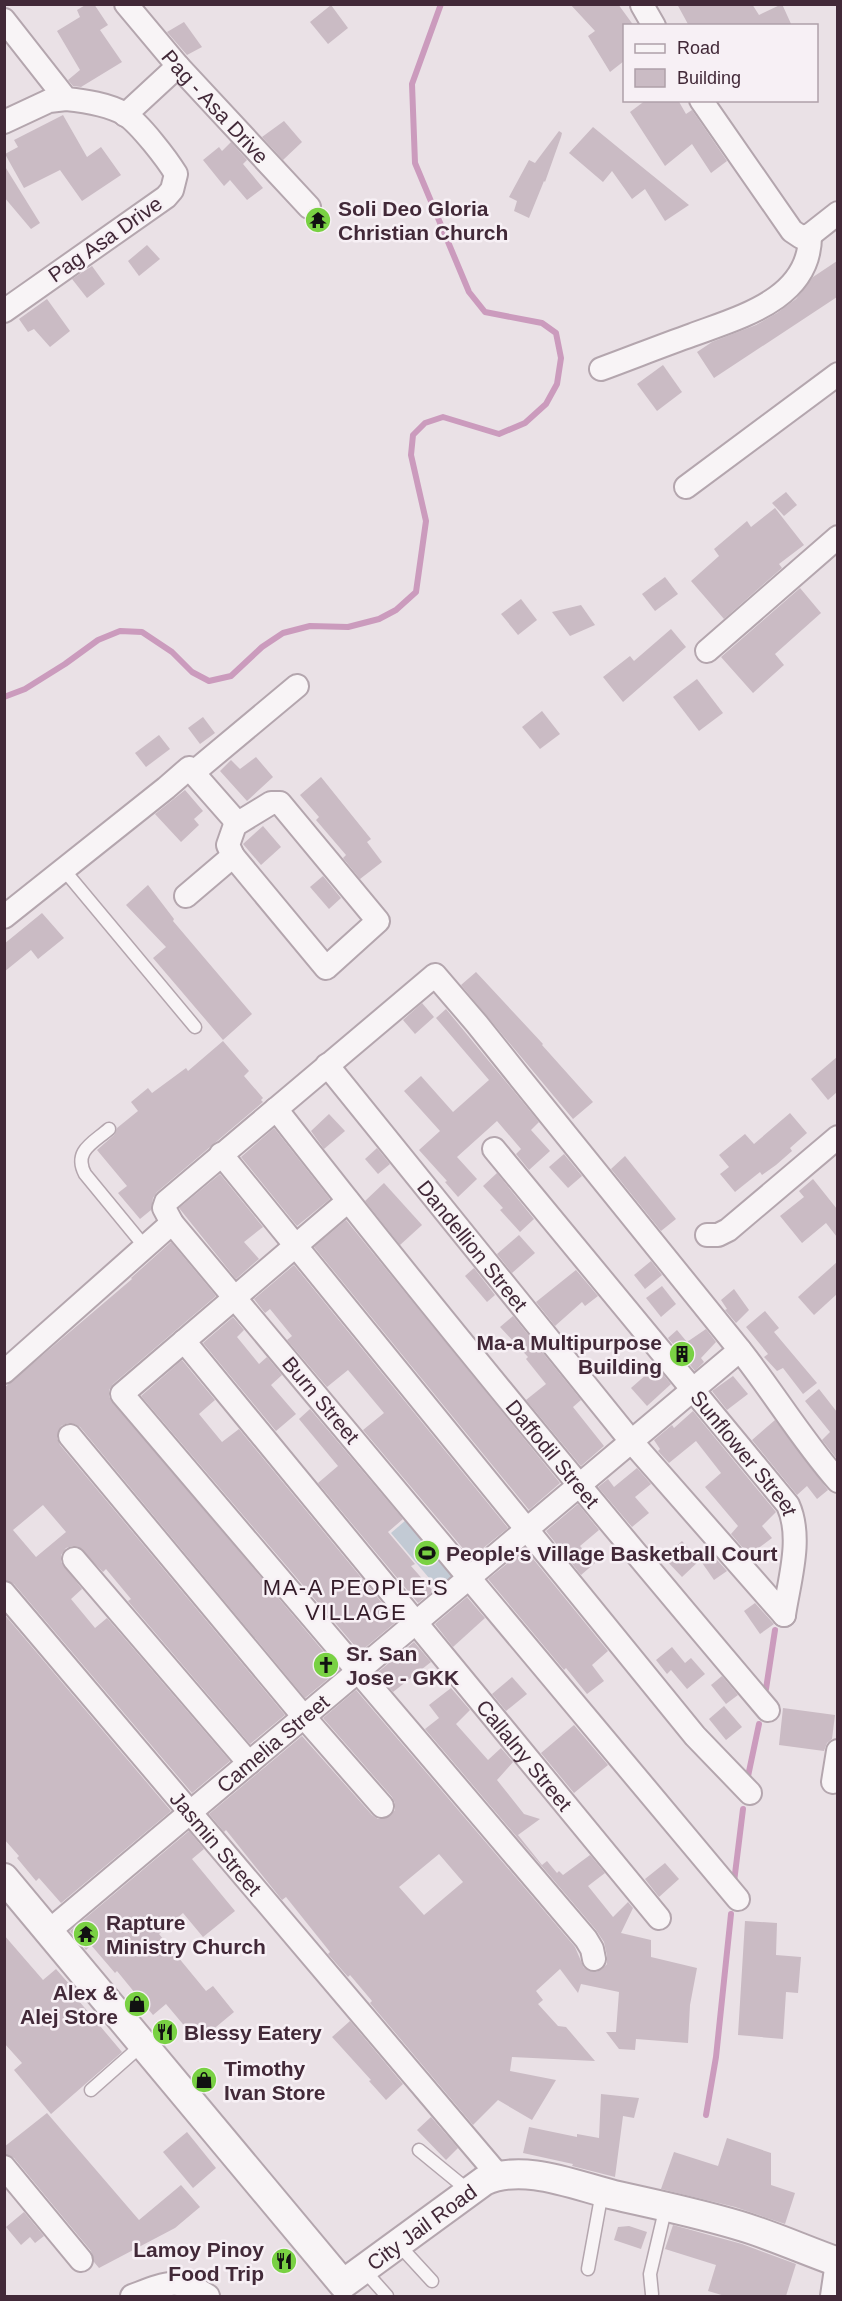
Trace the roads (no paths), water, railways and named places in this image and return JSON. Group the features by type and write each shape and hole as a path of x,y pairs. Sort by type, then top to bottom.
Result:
{"street":[{"name":"Pag - Asa Drive","path":"126,4 178,66 309,207"},
{"path":"642,5 653,24"},
{"path":"4,20 66,99"},
{"path":"125,115 178,66"},
{"path":"4,122 49,101 66,99"},
{"name":"Pag Asa Drive","path":"4,311 166,197 172,190 176,174 172,166 125,115 92,103 66,99"},
{"path":"702,102 782,219 797,235 801,237 810,235 837,213"},
{"path":"601,369 762,307 790,285 802,271 808,259 810,235"},
{"path":"686,487 837,374"},
{"path":"707,651 837,537"},
{"path":"194,772 297,686"},
{"path":"4,918 189,768 233,818 235,825 228,845 233,856 326,968 378,921 280,803 271,803 235,825"},
{"path":"186,896 233,856"},
{"path":"4,1372 172,1223 164,1208 166,1202 435,975 740,1350 837,1482"},
{"name":"Dandellion Street","path":"327,1065 631,1442 784,1615"},
{"name":"Daffodil Street","path":"276,1108 578,1486 768,1710"},
{"path":"707,1235 718,1235 735,1225 837,1137"},
{"name":"Sunflower Street","path":"494,1149 781,1495 793,1515 795,1540 784,1615"},
{"path":"221,1154 695,1736 750,1793"},
{"path":"348,1201 122,1394 586,1939 592,1949 594,1959"},
{"name":"Burn Street","path":"172,1223 738,1899"},
{"name":"Callalny Street","path":"184,1341 659,1918"},
{"path":"578,1486 740,1350"},
{"path":"70,1436 304,1717 382,1806"},
{"name":"Camelia Street","path":"49,1931 578,1486"},
{"path":"74,1559 249,1763"},
{"name":"Jasmin Street","path":"4,1593 498,2175"},
{"path":"833,1782 837,1750"},
{"path":"4,1878 345,2283"},
{"path":"4,2167 81,2260"},
{"name":"City Jail Road","path":"345,2283 469,2192 498,2175 535,2176 666,2206 747,2228 837,2262"},
{"path":"832,2296 837,2262"},
{"path":"132,2296 157,2286 181,2282 208,2296"}],"lane":[{"path":"64,870 195,1028"},
{"path":"109,1129 87,1147 81,1155 80,1165 145,1247"},
{"path":"91,2090 143,2044"},
{"path":"419,2150 469,2192"},
{"path":"588,2269 602,2192"},
{"path":"652,2294 650,2274 666,2206"},
{"path":"398,2243 432,2280"},
{"path":"345,2283 387,2296"}],"waterway":[{"path":"4,697 25,689 98,640 120,631 142,632 172,652 192,672 209,681 231,676 262,647 283,633 310,626 348,627 379,619 396,610 416,592 426,521 411,455 413,435 425,423 443,417 499,434 525,423 546,404 557,384 561,358 556,333 542,323 485,312 469,292 415,163 412,84 441,4"},
{"path":"766,1689 775,1630"},
{"path":"747,1781 759,1724"},
{"path":"734,1882 743,1809"},
{"path":"706,2115 716,2057 731,1914"}],"place":[{"name":"Soli Deo Gloria Christian Church","path":"318,220"},
{"name":"Ma-a Multipurpose Building","path":"682,1354"},
{"name":"People's Village Basketball Court","path":"427,1553"},
{"name":"Sr. San Jose - GKK","path":"326,1665"},
{"name":"Rapture Ministry Church","path":"86,1934"},
{"name":"Alex & Alej Store","path":"137,2004"},
{"name":"Blessy Eatery","path":"165,2032"},
{"name":"Timothy Ivan Store","path":"204,2080"},
{"name":"Lamoy Pinoy Food Trip","path":"284,2261"}],"district":[{"name":"MA-A PEOPLE'S VILLAGE","path":"356,1600"}]}
